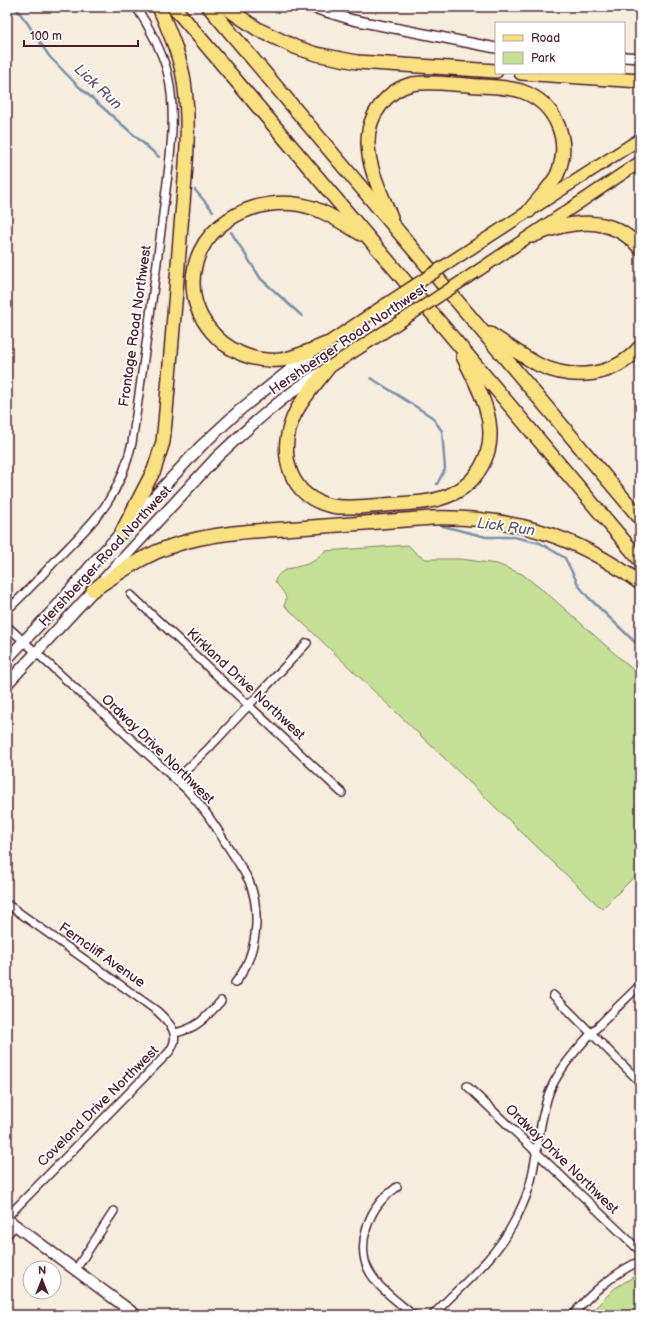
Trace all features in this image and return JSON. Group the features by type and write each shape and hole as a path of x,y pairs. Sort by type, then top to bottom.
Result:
{"highway":[{"path":"122,532 154,470 162,442 165,422 188,122 184,80 179,60 158,7"},
{"path":"174,7 640,560"},
{"path":"209,7 640,518"},
{"path":"225,7 258,30 274,38 295,47 328,57 357,62 495,71"},
{"path":"536,74 640,81"},
{"path":"395,228 376,184 371,166 368,151 370,126 377,110 389,96 404,87 422,83 509,88 528,94 546,107 558,125 562,140 562,156 556,176 529,211"},
{"path":"326,344 281,360 250,357 229,347 209,328 199,311 193,288 193,276 197,258 208,238 226,220 247,210 274,203 298,204 313,208 330,215 370,239"},
{"path":"532,236 571,223 595,223 616,230 629,237 640,248"},
{"path":"479,328 539,364 552,370 578,375 595,373 613,368 631,357 640,347"},
{"path":"328,368 299,406 289,429 286,442 288,463 293,477 300,487 316,500 325,504 344,507 435,500 454,493 471,480 483,463 488,447 489,421 486,409 456,342"},
{"path":"93,590 149,556 175,545 196,539 270,530 424,518 457,517 513,524 538,530 561,538 584,548 640,583"}],"main road":[{"name":"Hershberger Road Northwest","path":"7,659 57,606 201,446 241,409 310,354 640,139"},
{"name":"Hershberger Road Northwest","path":"7,684 217,457 242,433 274,406 328,368 532,236 640,162"},
{"path":"10,1220 136,1315"}],"street":[{"name":"Frontage Road Northwest","path":"7,610 82,535 108,503 122,477 132,443 157,263 167,179 172,114 169,83 165,63 143,17 136,7"},
{"path":"310,7 354,20 495,48"},
{"path":"625,57 640,58"},
{"name":"Kirkland Drive Northwest","path":"131,595 342,793"},
{"name":"Ordway Drive Northwest","path":"7,626 176,780 199,802 209,815 243,870 252,893 256,919 255,936 246,965 236,983"},
{"path":"176,780 208,749 306,643"},
{"name":"Ferncliff Avenue","path":"7,904 157,1011 172,1027 175,1033"},
{"path":"433,1315 492,1254 512,1226 529,1188 544,1108 560,1071 592,1034 640,985"},
{"path":"553,995 640,1082"},
{"path":"175,1033 185,1031 198,1024 221,1001"},
{"name":"Coveland Drive Northwest","path":"7,1235 10,1220 169,1052 174,1044 175,1033"},
{"name":"Ordway Drive Northwest","path":"467,1086 640,1252"},
{"path":"397,1186 381,1201 371,1216 365,1239 365,1261 369,1271 379,1285 413,1315"},
{"path":"76,1269 114,1211"},
{"path":"573,1315 592,1293 640,1261"}],"green space":[{"path":"408,545 418,555 426,559 461,559 497,564 522,574 549,595 640,676 640,871 602,909 284,605 286,601 285,595 275,581 277,576 284,571 310,563 317,559 325,551"},
{"path":"640,1273 640,1309 621,1315 588,1315 615,1288"}],"waterway":[{"name":"Lick Run","path":"15,7 49,56 77,85 159,157"},
{"name":"Lick Run","path":"195,190 213,211"},
{"name":"Lick Run","path":"231,232 261,279 302,316"},
{"name":"Lick Run","path":"371,378 432,417 442,431 445,469 437,484"},
{"name":"Lick Run","path":"443,526 486,537 514,537 540,543 565,558 579,586 588,597 640,647"}]}
